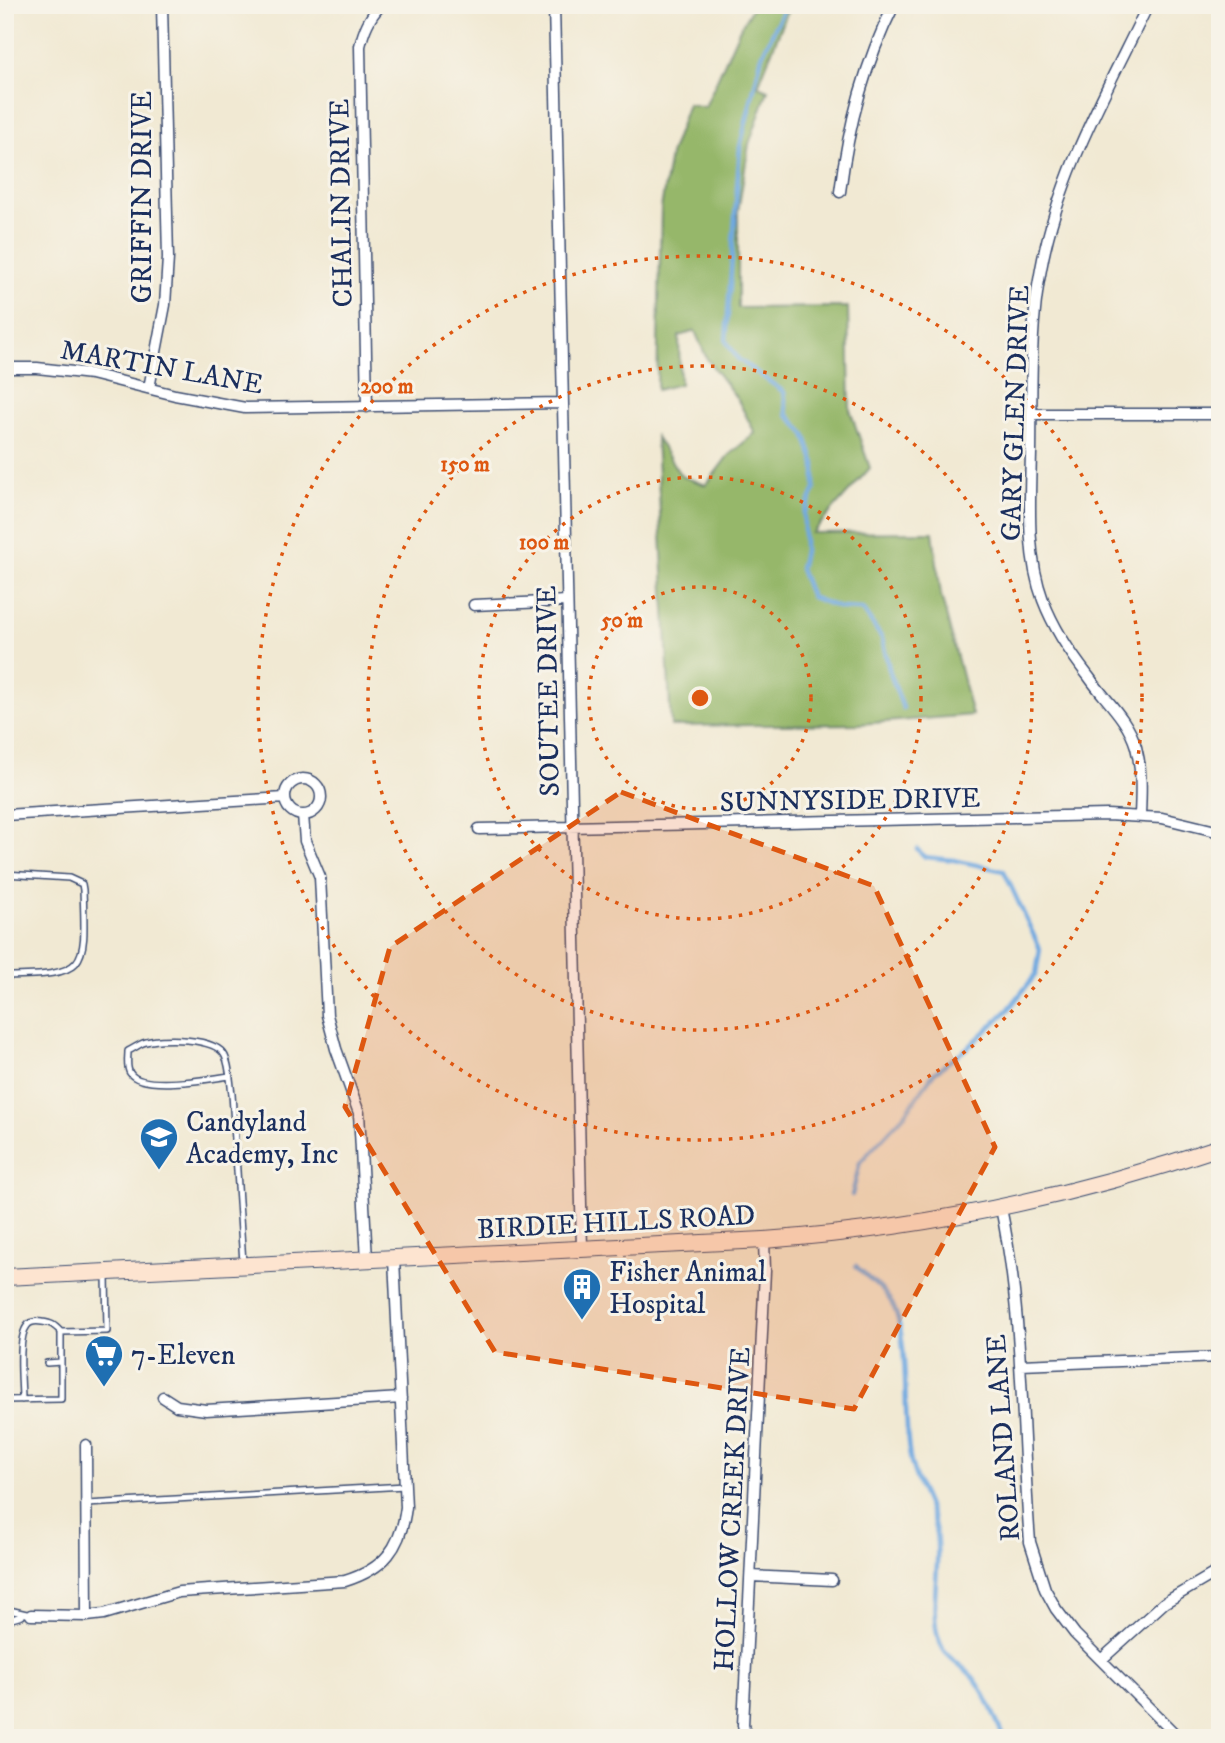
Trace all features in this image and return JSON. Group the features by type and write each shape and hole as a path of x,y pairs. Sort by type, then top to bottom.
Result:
{"main road":[{"name":"BIRDIE HILLS ROAD","path":"5,1277 764,1240 867,1231 1001,1209 1123,1178 1220,1147"}],"street":[{"name":"GRIFFIN DRIVE","path":"149,388 165,305 168,258 162,5"},
{"name":"CHALIN DRIVE","path":"368,407 360,46 365,28 381,5"},
{"name":"SOUTEE DRIVE","path":"554,5 582,1249"},
{"path":"840,192 848,134 860,86 878,36 894,5"},
{"name":"GARY GLEN DRIVE","path":"1140,815 1139,766 1135,745 1114,706 1090,679 1051,620 1041,596 1032,555 1030,514 1035,318 1041,269 1063,188 1079,148 1149,5"},
{"name":"MARTIN LANE","path":"5,368 68,370 245,408 562,402"},
{"path":"1032,414 1220,414"},
{"path":"474,606 567,601"},
{"path":"297,780 313,782 320,791 320,802 313,812 303,815 290,809 285,798 288,787 297,780"},
{"path":"5,815 285,798"},
{"path":"303,815 305,841 320,877 327,1015 359,1113 367,1260"},
{"name":"SUNNYSIDE DRIVE","path":"479,829 1140,815 1220,832"},
{"name":"ROLAND LANE","path":"1001,1209 1013,1282 1021,1365 1028,1514 1035,1564 1056,1609 1075,1634 1179,1738"},
{"name":"HOLLOW CREEK DRIVE","path":"746,1738 743,1725 765,1285 764,1240"},
{"path":"31,1615 87,1616 104,1614 179,1592 345,1581 371,1572 387,1557 400,1533 406,1507 394,1259"},
{"path":"1021,1365 1220,1357"},
{"path":"163,1397 177,1406 206,1410 401,1398"},
{"path":"86,1445 87,1616"},
{"path":"1101,1660 1164,1603 1220,1570"},
{"path":"751,1576 832,1580"}],"lane":[{"path":"5,874 69,878 82,884 85,933 78,962 60,974 5,976"},
{"path":"229,1076 200,1081 139,1081 131,1074 127,1064 128,1051 144,1043 194,1040 215,1046 225,1055 229,1076 233,1106 243,1266"},
{"path":"61,1332 107,1331 106,1272"},
{"path":"5,1400 22,1400 61,1399 61,1332 53,1324 34,1321 27,1324 24,1331 22,1400"},
{"path":"47,1363 61,1362"},
{"path":"22,1363 29,1363"},
{"path":"86,1504 405,1486"},
{"path":"5,1609 31,1615"},
{"path":"5,1621 31,1615"}],"highlighted area":[{"path":"621,792 874,886 995,1147 854,1409 495,1352 345,1107 390,947"}],"green space":[{"path":"754,5 790,5 758,86 768,90 749,144 738,211 738,308 848,307 850,410 870,468 812,533 933,532 941,595 972,715 859,724 671,726 656,437 681,476 706,485 728,456 755,433 738,400 707,359 695,331 679,336 680,384 657,390 661,208 670,155 688,104 705,107 740,28"}],"waterway":[{"path":"786,5 762,55 740,147 726,341 738,359 784,392 787,414 805,434 815,464 815,489 804,514 804,551 800,569 811,597 840,608 862,609 882,638 890,673 903,708"},
{"path":"852,1195 860,1162 905,1114 934,1073 971,1045 1008,1010 1036,974 1040,949 1004,871 954,860 925,857 917,849"},
{"path":"856,1266 883,1291 897,1315 903,1353 910,1457 936,1531 935,1611 940,1643 980,1687 1004,1738"}],"place":[{"name":"Candyland Academy, Inc","path":"159,1171"},
{"name":"Fisher Animal Hospital","path":"582,1321"},
{"name":"7-Eleven","path":"104,1388"}]}
